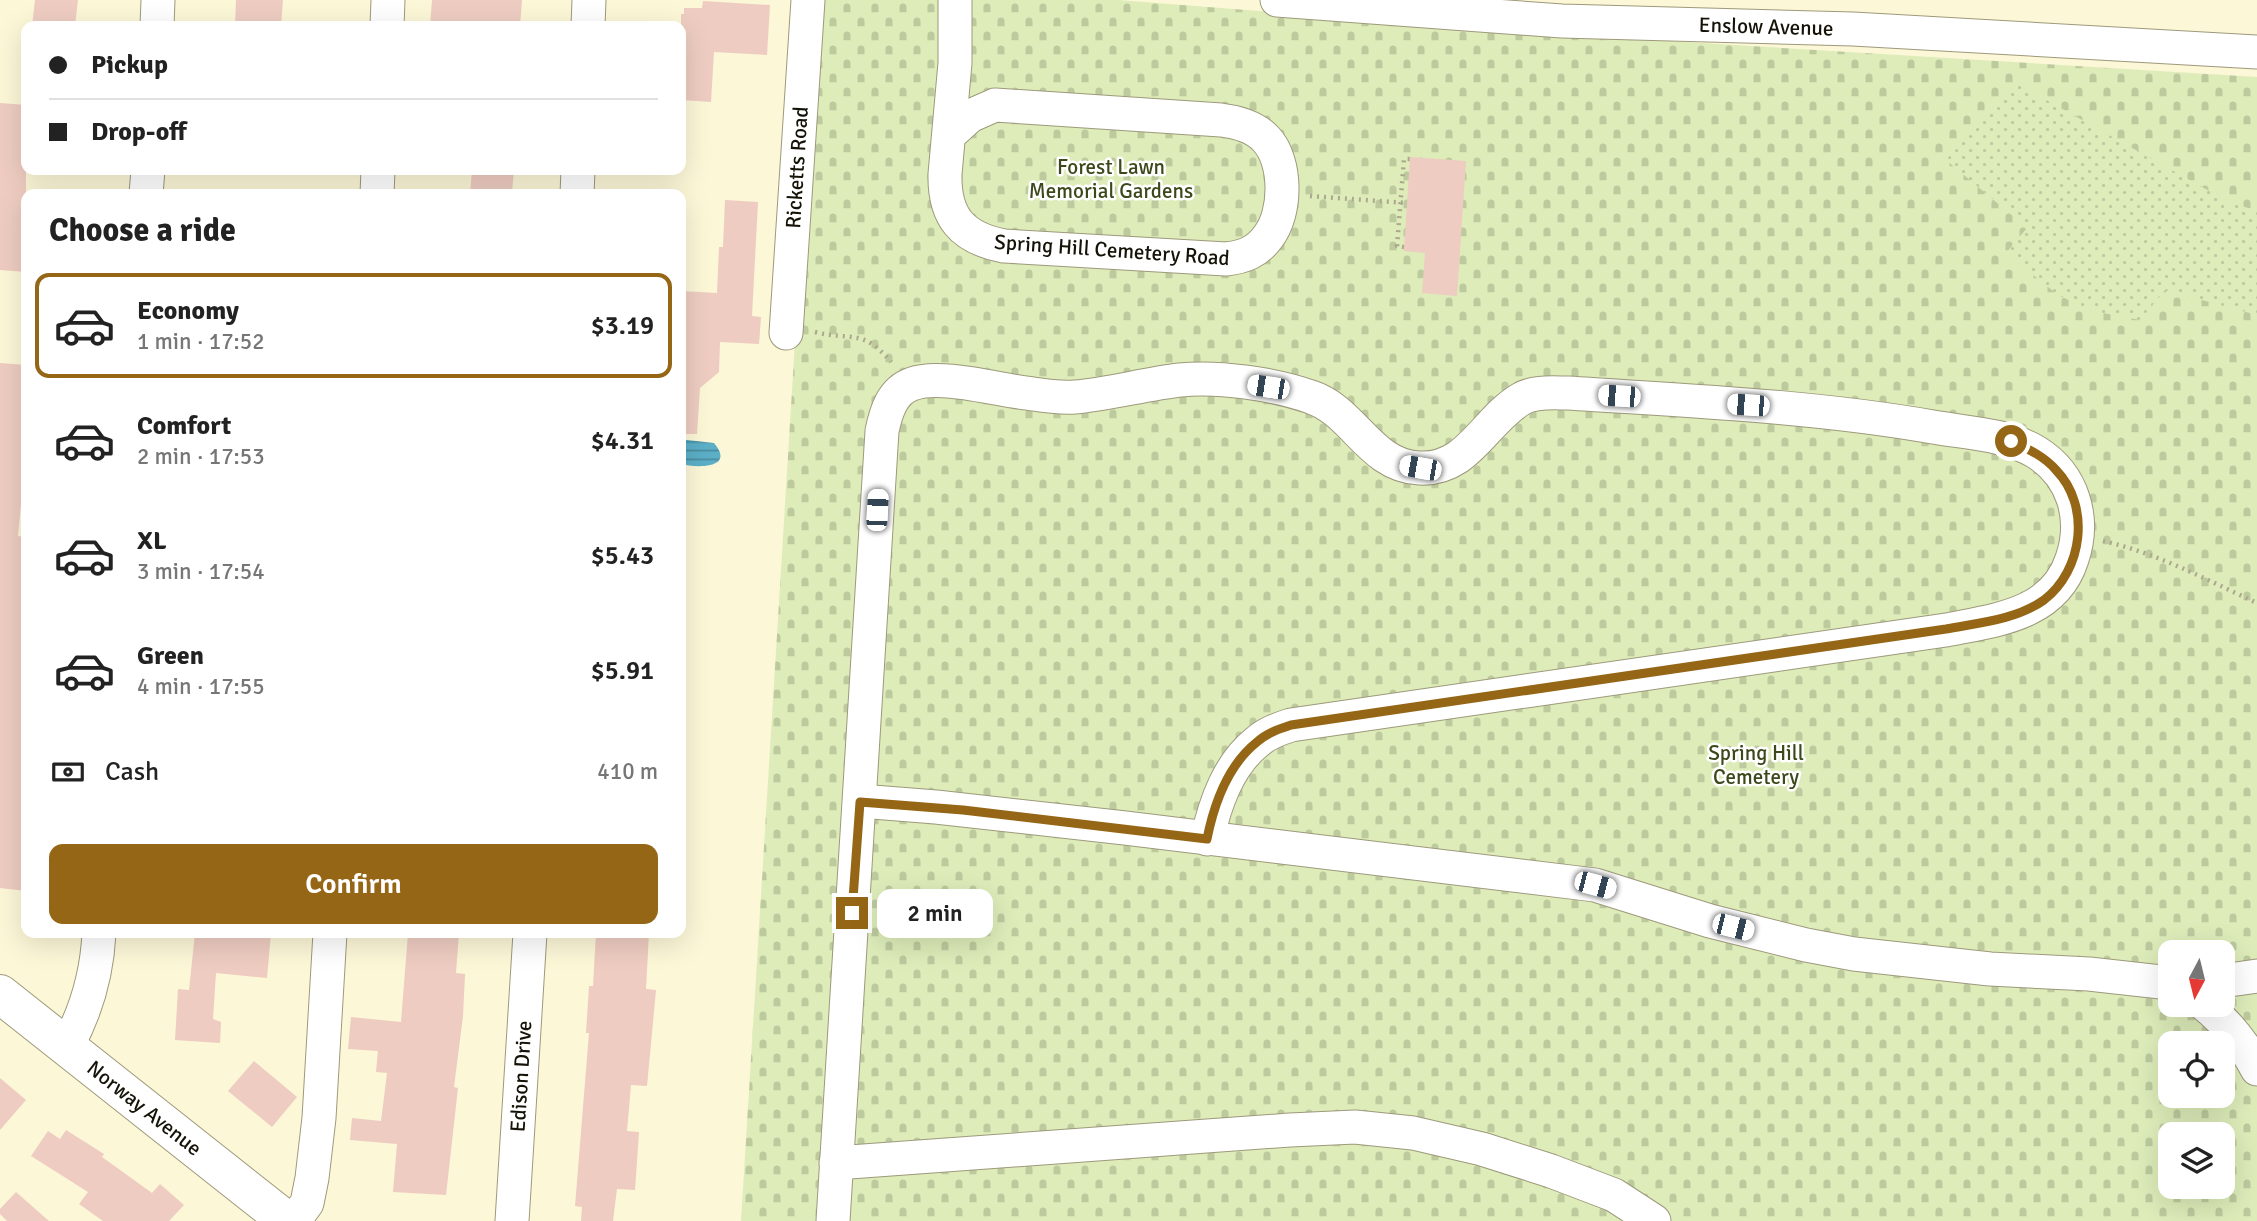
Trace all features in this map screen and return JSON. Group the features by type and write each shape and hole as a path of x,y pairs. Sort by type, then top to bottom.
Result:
{"main road":[{"name":"Norway Avenue","path":"0,994 287,1221"}],"street":[{"path":"157,21 158,0"},
{"path":"387,21 388,0"},
{"path":"587,21 589,0"},
{"name":"Ricketts Road","path":"786,325 808,0"},
{"name":"Spring Hill Cemetery Road","path":"955,0 955,63 945,183 947,205 964,230 988,243 1004,246 1226,259 1242,257 1254,251 1271,234 1281,193 1280,163 1265,138 1252,128 1238,122 1221,120 995,105"},
{"name":"Enslow Avenue","path":"1277,0 1562,21 1840,28 2257,52"},
{"path":"955,63 961,78 971,90 981,99 995,105"},
{"path":"948,135 970,116 995,105"},
{"path":"833,1221 882,431 887,411 894,398 910,384 952,382 1030,394 1072,397 1183,380 1227,381 1288,390 1314,398 1332,408 1384,457 1401,465 1420,468 1439,467 1455,460 1470,449 1505,411 1523,398 1540,394 1568,393 1848,414 2011,441 2036,453 2057,470 2071,491 2078,514 2078,537 2072,561 2061,583 2043,600 2024,611 1998,620 1932,632 1291,725 1271,732 1257,741 1242,757 1219,798 1207,839"},
{"path":"860,802 963,810 1595,885 1710,921 1805,945 1854,954 1990,969 2127,977 2158,982"},
{"path":"67,1046 85,1010 93,986 98,938"},
{"path":"294,1221 307,1203 312,1178 319,1118 330,938"},
{"name":"Edison Drive","path":"512,1221 530,938"},
{"path":"2235,979 2257,976"},
{"path":"2220,1017 2255,1053"},
{"path":"836,1163 1354,1127 1413,1133 1482,1149 1614,1195 1654,1221"}],"path":[{"path":"1404,247 1397,246 1404,159 1410,159"},
{"path":"1304,195 1407,204"},
{"path":"786,325 850,335 870,342 883,351 910,384"},
{"path":"2078,537 2126,546 2175,565 2257,603"}],"green space":[{"name":"Spring Hill Cemetery","path":"816,0 1118,0 1539,33 2257,77 2257,1221 741,1221"},
{"path":"2016,83 2227,201 2257,211 2257,315 2165,290 2140,320 2092,311 2058,295 2006,253 2027,228 1946,160"}],"water":[{"path":"686,440 714,443 720,452 720,458 711,465 686,465"}],"building":[{"path":"35,0 78,0 76,21 33,21"},
{"path":"236,0 283,0 281,21 235,21"},
{"path":"432,0 522,0 520,21 430,21"},
{"path":"703,1 770,5 767,55 714,52 711,102 686,100 686,21 681,21 681,14 684,14 684,8 702,8"},
{"path":"0,103 21,105 21,175 26,175 26,189 21,189 21,272 0,270"},
{"path":"1410,157 1466,161 1457,296 1422,293 1425,253 1404,251"},
{"path":"472,175 514,175 512,189 470,189"},
{"path":"725,200 758,202 752,316 761,317 759,344 720,342 719,372 700,388 697,434 686,434 686,291 717,293 719,247 723,247"},
{"path":"0,363 21,365 21,504 18,536 21,536 21,890 0,888"},
{"path":"194,938 271,938 267,978 216,973 213,1019 221,1022 220,1043 175,1040 178,989 189,990"},
{"path":"408,938 459,938 456,973 465,974 463,1016 454,1087 458,1088 446,1195 393,1192 397,1144 350,1140 352,1118 381,1121 387,1073 376,1072 378,1051 348,1049 351,1017 401,1022"},
{"path":"596,938 649,938 646,989 656,990 647,1086 631,1085 627,1131 639,1132 635,1190 617,1189 613,1221 581,1221 582,1207 575,1206 589,1033 586,1033 589,986 593,986"},
{"path":"254,1061 297,1097 272,1127 228,1091"},
{"path":"0,1078 26,1100 0,1130"},
{"path":"66,1130 104,1154 102,1157 152,1193 160,1184 184,1205 169,1221 103,1221 79,1204 88,1192 31,1156 48,1131 60,1139"},
{"path":"16,1192 49,1221 7,1221 0,1214 0,1209"}],"route":[{"path":"852,913 860,802 936,807 1207,839 1219,798 1231,772 1242,757 1257,741 1271,732 1291,725 1946,629 1998,620 2024,611 2043,600 2061,583 2072,561 2078,537 2078,514 2071,491 2057,470 2036,453 2011,441"}],"park label":[{"name":"Forest Lawn Memorial Gardens","path":"1111,179"}]}
